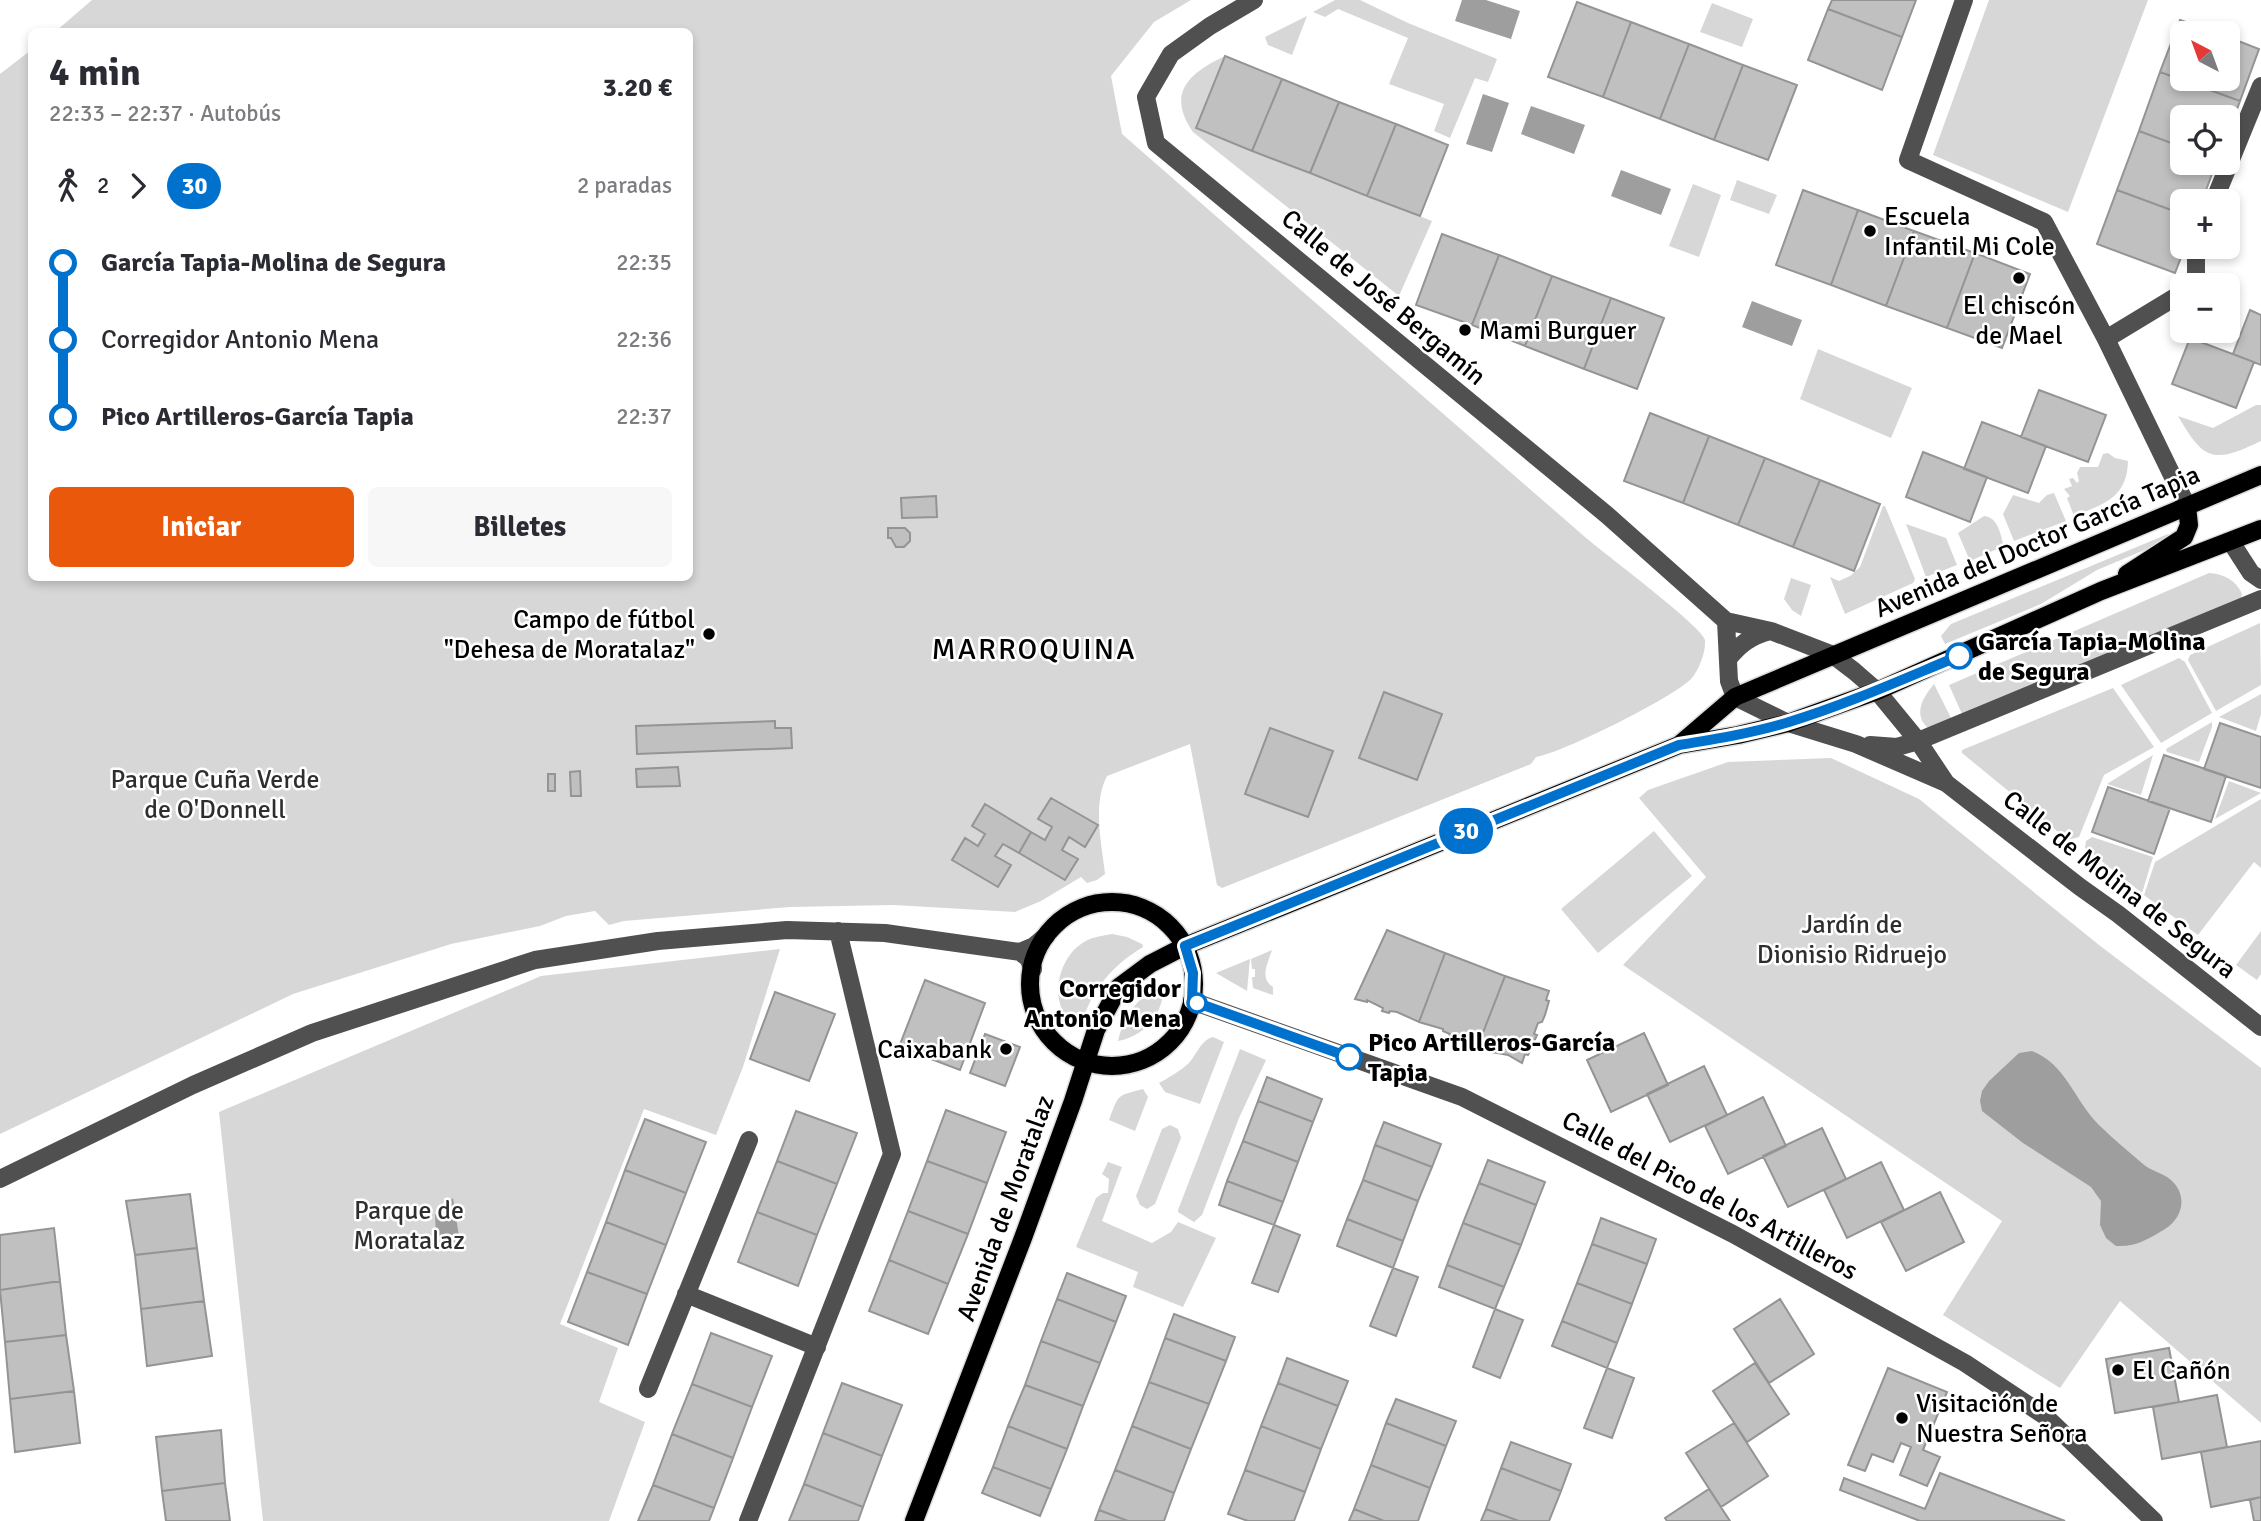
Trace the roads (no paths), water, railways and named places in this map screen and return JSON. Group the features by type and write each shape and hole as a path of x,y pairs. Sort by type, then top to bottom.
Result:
{"main road":[{"name":"Avenida del Doctor García Tapia","path":"1679,745 1735,697 2261,475"},
{"path":"2101,591 2183,537 2189,525 2187,506"},
{"name":"Avenida del Doctor García Tapia","path":"1185,946 1679,745 1788,723 1877,691 2101,591 2261,529"},
{"path":"1106,902 1130,904 1160,917 1175,930 1185,946 1193,973 1192,1001 1186,1020 1169,1043 1154,1054 1137,1062 1109,1066 1087,1062 1069,1054 1054,1042 1043,1028 1031,995 1033,969 1039,948 1046,936 1066,916 1083,907 1106,902"},
{"name":"Avenida de Moratalaz","path":"914,1521 1023,1238 1087,1062 1096,1030 1119,987 1150,964 1185,946"}],"street":[{"name":"Calle de José Bergamín","path":"1254,0 1210,26 1171,54 1146,97 1156,143 1608,515 1726,621 1771,631 1833,655"},
{"path":"1964,0 1908,160 2045,222 2106,339 2187,506"},
{"path":"2219,189 2261,86"},
{"path":"2106,339 2170,300"},
{"path":"2231,542 2251,573 2261,580"},
{"path":"1918,741 2261,598"},
{"path":"1726,621 1729,681 1735,697"},
{"path":"1728,659 1738,646 1753,636 1771,631"},
{"path":"1833,655 1877,691"},
{"name":"Calle de Molina de Segura","path":"1877,691 1918,741 1946,783"},
{"name":"Calle de Molina de Segura","path":"1735,697 1788,723 1865,745 1946,783 2261,1027"},
{"path":"1865,745 1890,732 1894,724 1892,712"},
{"name":"Calle de Molina de Segura","path":"1865,745 1897,747 1918,741"},
{"path":"0,1179 192,1084 312,1033 535,961 658,941 787,930 885,933 1020,952 1028,958 1033,969"},
{"path":"748,1521 892,1154 838,931"},
{"path":"1020,952 1034,946 1046,936"},
{"name":"Calle del Pico de los Artilleros","path":"1192,1001 1462,1097 1733,1234 1965,1363 2045,1416 2154,1521"},
{"path":"648,1389 749,1140"},
{"path":"686,1294 817,1347"}],"place":[{"name":"Escuela Infantil Mi Cole","path":"1870,231"},
{"name":"El chiscón de Mael","path":"2019,278"},
{"name":"Mami Burguer","path":"1465,330"},
{"name":"Campo de fútbol \"Dehesa de Moratalaz\"","path":"709,634"},
{"name":"García Tapia-Molina de Segura","path":"1959,656"},
{"name":"Corregidor Antonio Mena","path":"1197,1003"},
{"name":"Caixabank","path":"1006,1049"},
{"name":"Pico Artilleros-García Tapia","path":"1349,1057"},
{"name":"El Cañón","path":"2118,1370"},
{"name":"Visitación de Nuestra Señora","path":"1902,1418"}],"district":[{"name":"MARROQUINA","path":"1034,649"}],"park label":[{"name":"Parque Cuña Verde de O'Donnell","path":"215,794"},
{"name":"Jardín de Dionisio Ridruejo","path":"1852,939"},
{"name":"Parque de Moratalaz","path":"409,1225"}]}
